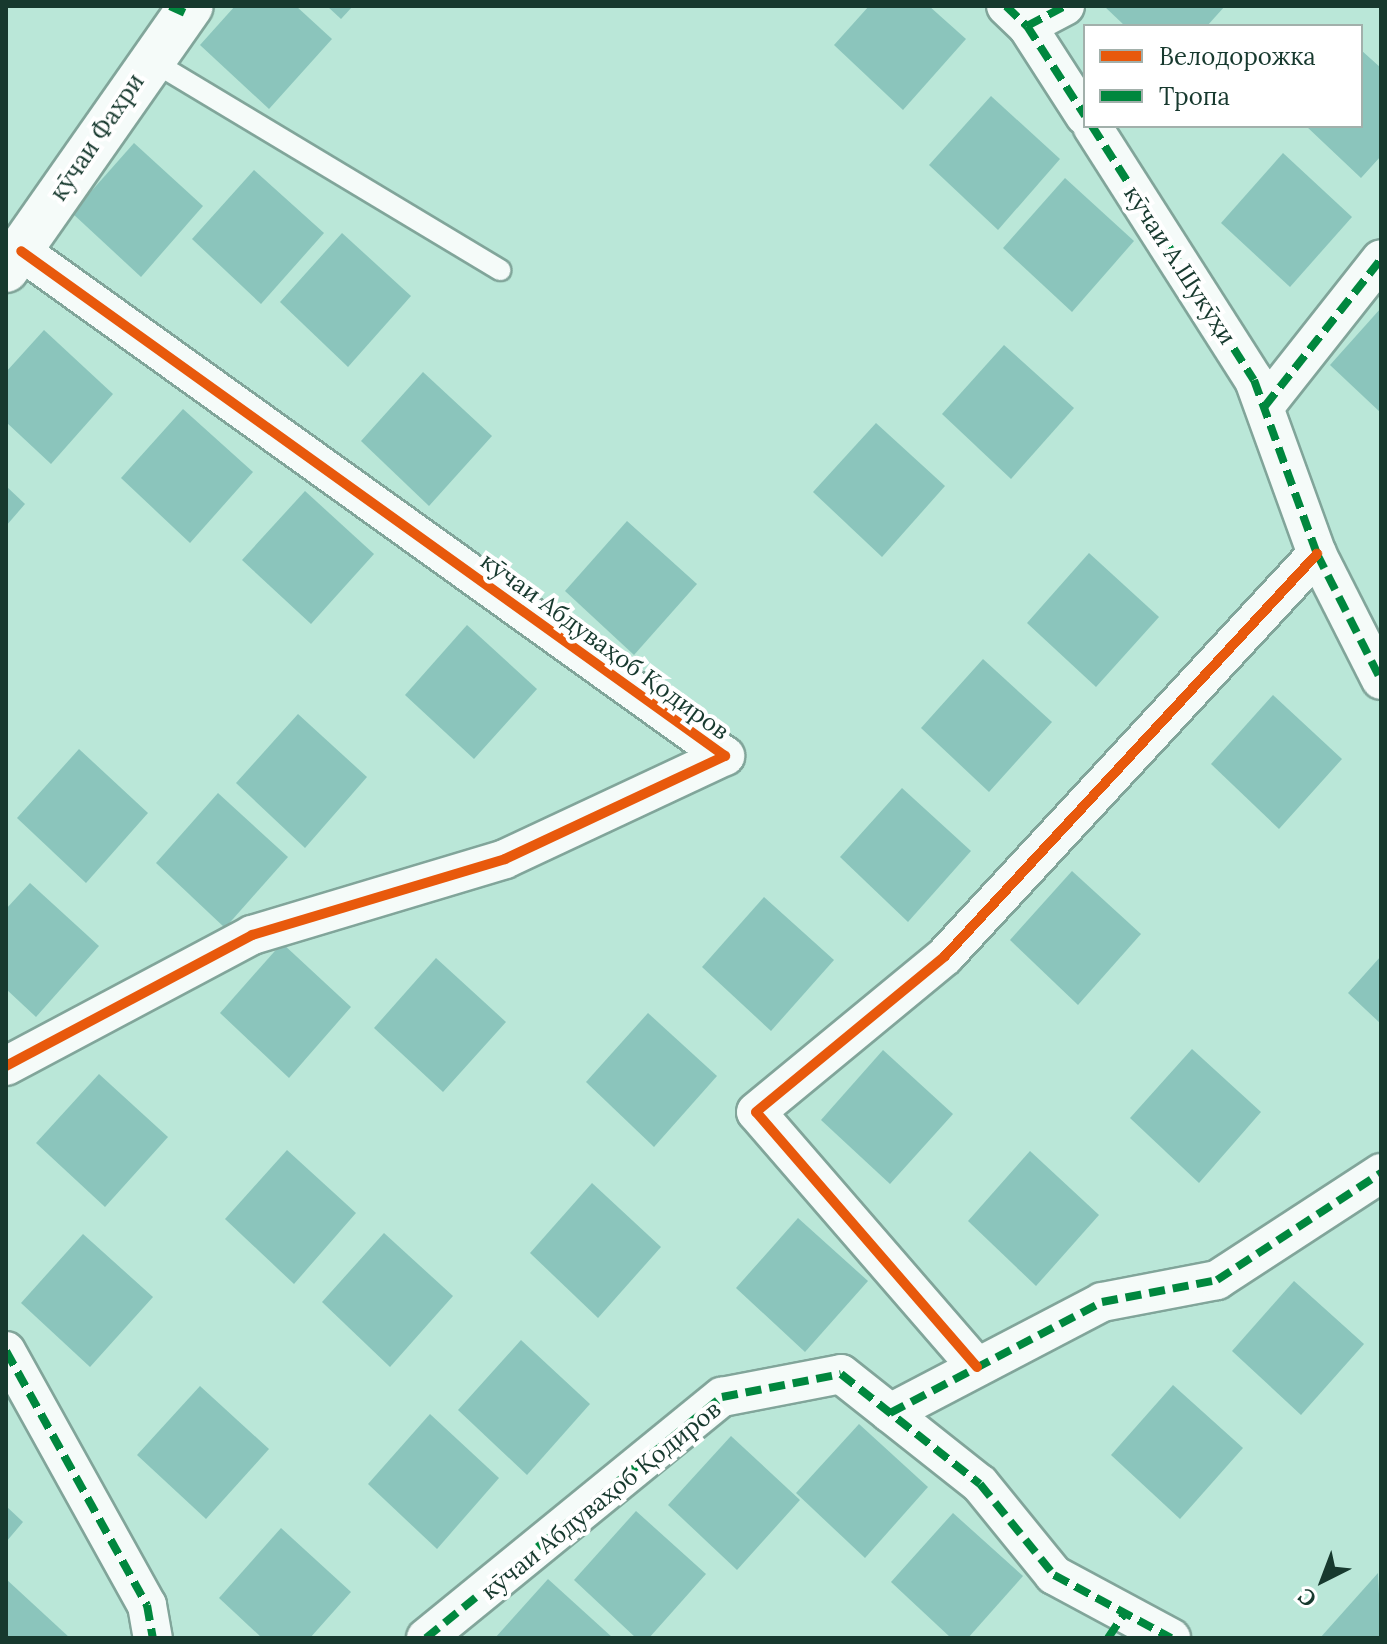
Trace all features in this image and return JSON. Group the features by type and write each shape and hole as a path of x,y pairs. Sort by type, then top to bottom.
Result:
{"street":[{"path":"1065,6 1017,16 1083,113"},
{"name":"кӯчаи Фахри","path":"14,261 182,8"},
{"name":"кӯчаи А.Шукӯҳи","path":"1093,128 1265,406 1317,554 1381,680"},
{"path":"1265,406 1381,259"},
{"name":"кӯчаи Абдуваҳоб Қодиров","path":"6,1066 252,935 505,859 725,756 14,261"},
{"path":"977,1367 756,1112 945,956 1317,554"},
{"path":"890,1413 1102,1302 1217,1280 1381,1173"},
{"path":"6,1351 147,1605 153,1638"},
{"name":"кӯчаи Абдуваҳоб Қодиров","path":"426,1638 722,1397 841,1374 980,1484 1054,1575 1117,1626 1171,1638"}],"lane":[{"path":"149,59 500,270"}],"building":[{"path":"235,6 296,6 332,39 269,109 200,45"},
{"path":"327,6 353,6 341,19"},
{"path":"869,6 929,6 966,39 903,110 834,45"},
{"path":"1104,6 1225,6 1209,24 1123,24"},
{"path":"1363,52 1381,68 1381,156 1361,178 1308,128 1363,128"},
{"path":"991,96 1060,159 998,230 929,165"},
{"path":"134,143 203,206 141,277 72,213"},
{"path":"1283,153 1352,217 1290,287 1221,223"},
{"path":"254,170 324,233 261,304 192,239"},
{"path":"1065,178 1134,241 1072,312 1003,248"},
{"path":"342,233 411,296 348,367 280,302"},
{"path":"1381,308 1381,413 1330,365"},
{"path":"44,330 113,394 51,464 6,422 6,372"},
{"path":"1004,345 1074,408 1011,479 942,414"},
{"path":"423,372 492,436 429,506 361,441"},
{"path":"183,409 253,472 190,543 121,478"},
{"path":"876,423 945,486 882,557 813,492"},
{"path":"6,486 25,504 6,526"},
{"path":"305,491 374,554 311,624 242,560"},
{"path":"627,521 697,584 634,655 565,591"},
{"path":"1089,553 1159,617 1096,687 1027,623"},
{"path":"467,625 537,689 474,759 405,695"},
{"path":"983,659 1052,722 989,792 921,728"},
{"path":"1273,695 1342,759 1279,829 1211,764"},
{"path":"298,714 367,777 305,848 236,783"},
{"path":"79,749 148,813 86,883 17,818"},
{"path":"902,788 971,851 908,922 840,857"},
{"path":"218,793 288,857 225,928 156,863"},
{"path":"1072,871 1141,934 1078,1005 1010,940"},
{"path":"30,883 99,946 36,1017 6,989 6,909"},
{"path":"764,897 834,960 771,1031 702,967"},
{"path":"282,943 351,1007 289,1078 220,1013"},
{"path":"1381,956 1381,1024 1348,993"},
{"path":"436,958 506,1022 443,1092 374,1028"},
{"path":"648,1013 717,1076 654,1147 586,1082"},
{"path":"1192,1049 1261,1112 1199,1183 1130,1118"},
{"path":"883,1050 953,1114 890,1184 821,1120"},
{"path":"99,1074 168,1137 105,1207 36,1143"},
{"path":"287,1150 356,1213 294,1284 225,1219"},
{"path":"1030,1151 1099,1215 1036,1286 968,1221"},
{"path":"592,1183 661,1247 598,1318 530,1253"},
{"path":"798,1218 868,1281 805,1352 736,1288"},
{"path":"384,1233 453,1296 390,1367 322,1302"},
{"path":"83,1234 153,1297 90,1367 21,1303"},
{"path":"1294,1281 1364,1344 1301,1415 1232,1351"},
{"path":"521,1340 590,1404 527,1475 458,1410"},
{"path":"1173,1385 1243,1448 1180,1519 1111,1455"},
{"path":"200,1386 269,1449 206,1519 137,1455"},
{"path":"430,1414 499,1478 437,1549 368,1484"},
{"path":"859,1424 928,1487 865,1558 796,1493"},
{"path":"731,1436 800,1500 737,1570 668,1505"},
{"path":"6,1506 23,1522 6,1542"},
{"path":"636,1511 706,1574 649,1638 636,1638 574,1580"},
{"path":"953,1513 1023,1576 968,1638 951,1638 891,1582"},
{"path":"281,1528 351,1592 310,1638 262,1638 219,1598"},
{"path":"1378,1573 1381,1638 1320,1638"},
{"path":"6,1579 70,1638 6,1638"},
{"path":"548,1579 613,1638 495,1638"}],"marked path":[{"path":"170,6 185,13"},
{"path":"1006,6 1027,26 1083,113"},
{"path":"1027,26 1065,6"},
{"path":"1093,128 1254,380 1317,554 1381,680"},
{"path":"1265,406 1381,259"},
{"path":"890,1413 1102,1302 1217,1280 1381,1173"},
{"path":"6,1351 147,1605 153,1638"},
{"path":"426,1638 722,1397 841,1374 980,1484 1054,1575 1171,1638"},
{"path":"1108,1638 1125,1613"}],"cycle path":[{"path":"6,1066 252,935 505,859 725,756 21,251"},
{"path":"977,1367 756,1112 945,956 1317,554"}]}
